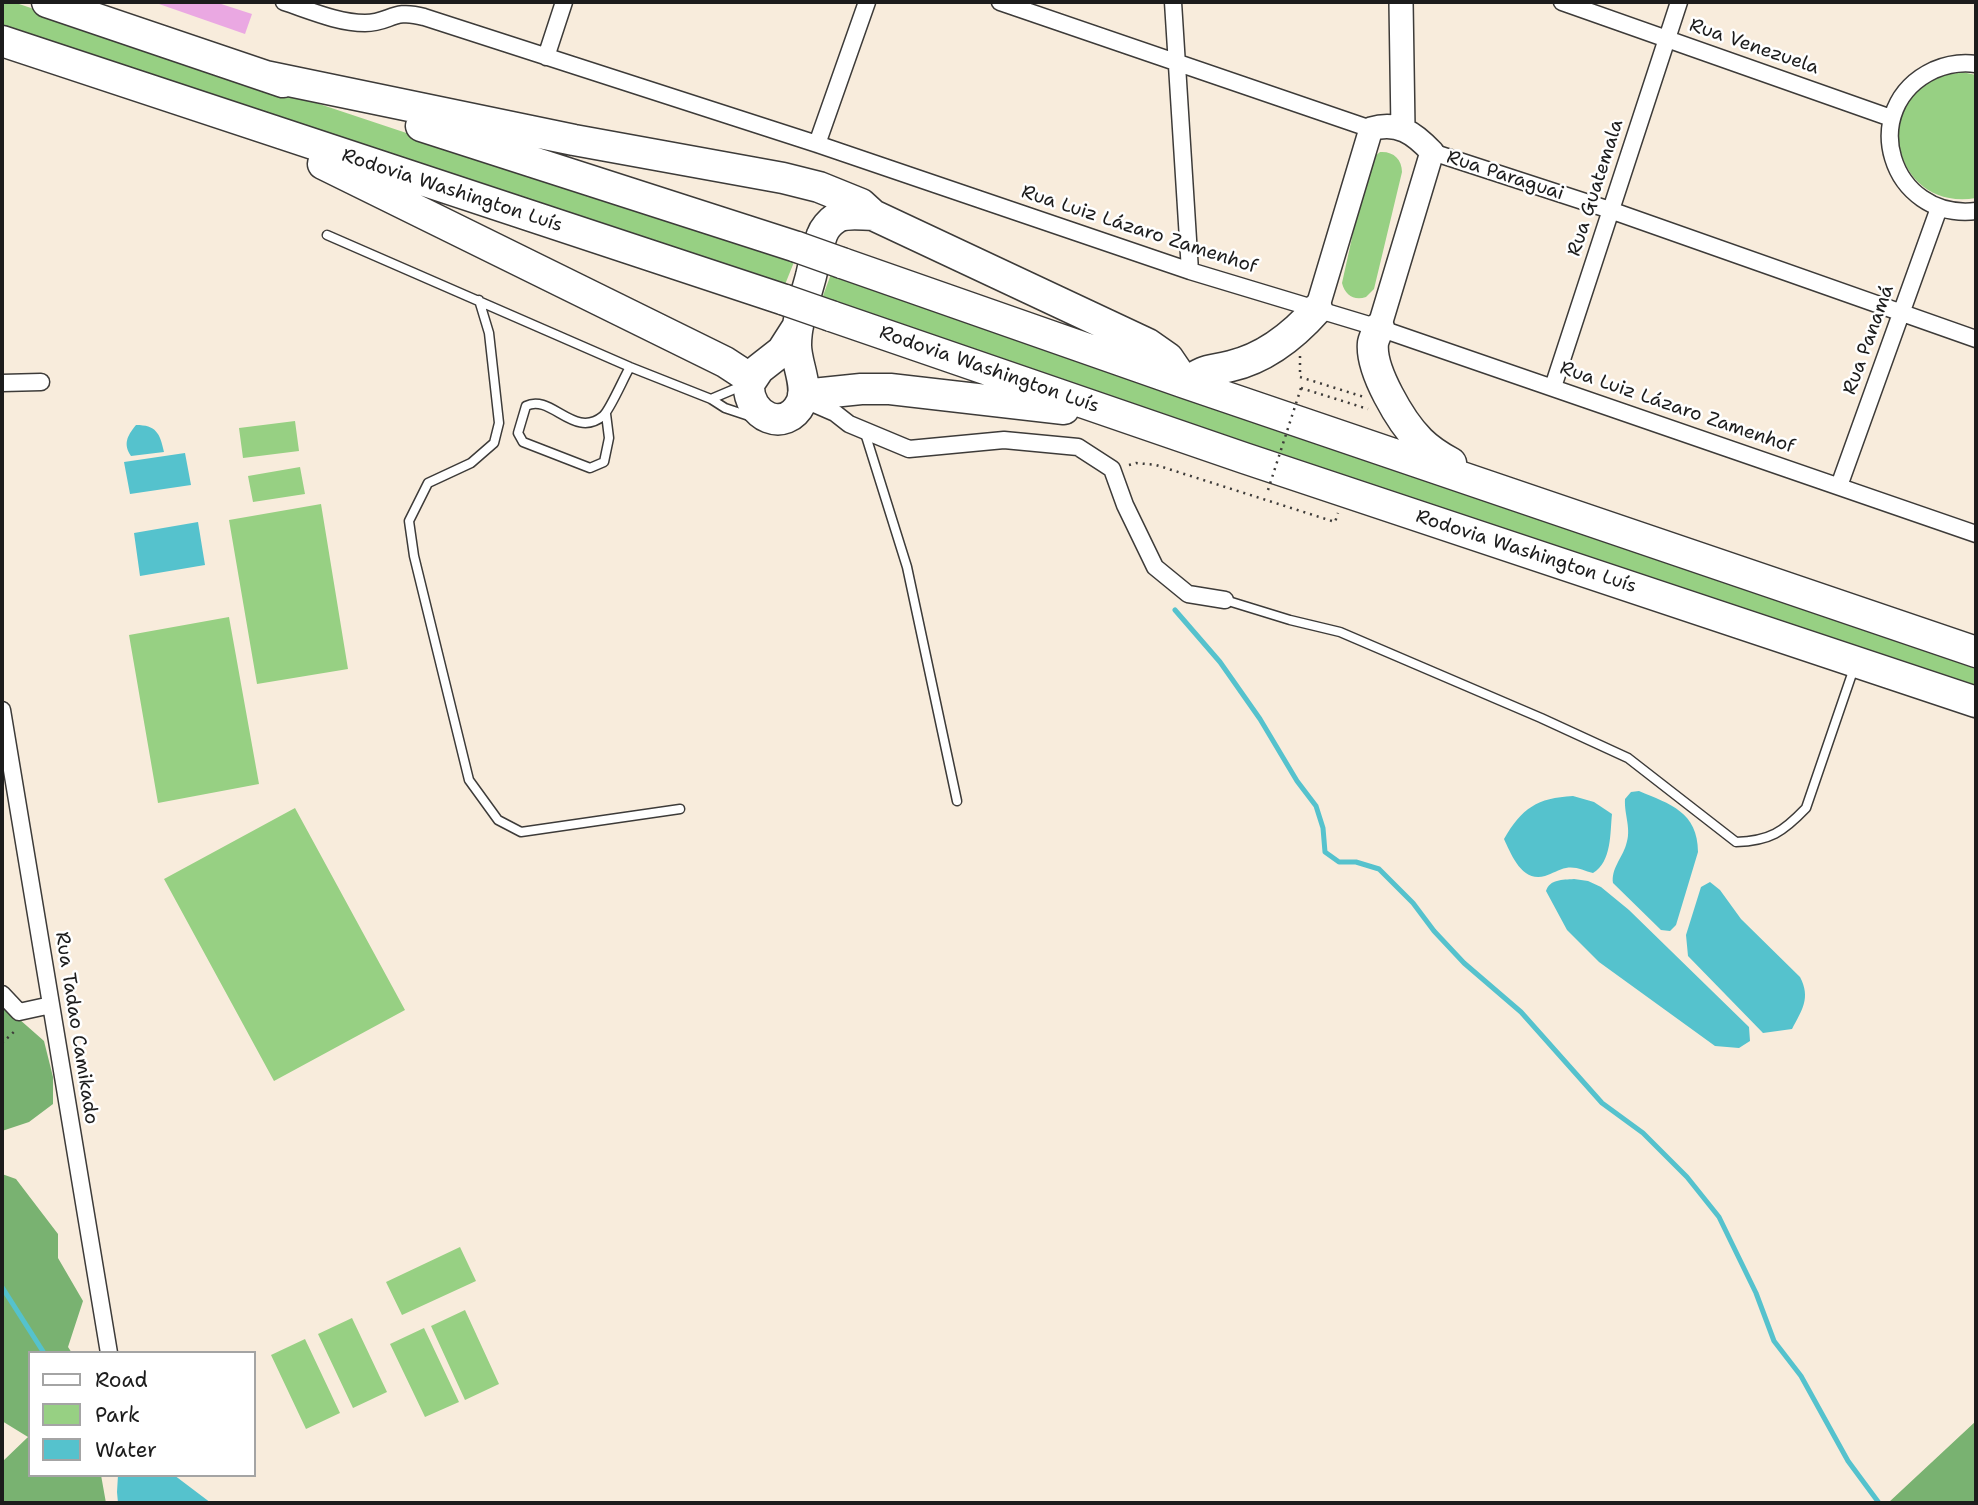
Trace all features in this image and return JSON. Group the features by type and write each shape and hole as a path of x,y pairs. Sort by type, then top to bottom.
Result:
{"highway":[{"path":"47,2 265,76 797,247 1185,383 1976,652"},
{"name":"Rodovia Washington Luís","path":"2,41 235,119 791,313 831,316 1244,458 1976,702"},
{"path":"265,76 574,140 783,178 829,192 860,204 873,215 1148,344 1168,358 1185,383"},
{"path":"235,119 442,225 725,362 751,380"},
{"path":"783,178 807,199 817,213 822,232"},
{"path":"791,313 803,397 791,414 773,419 756,411 751,403 748,394 751,380 782,351 791,313 822,232 835,219 846,215 873,215"},
{"path":"1185,383 1205,370 1231,366 1265,352 1301,327 1317,309"},
{"path":"1379,328 1373,344 1377,367 1406,424 1420,441 1442,458 1524,497"},
{"path":"803,397 861,389 890,390 1064,409 1244,458"}],"street":[{"name":"Rua Luiz Lázaro Zamenhof","path":"284,2 353,23 370,23 400,12 412,13 817,144 1190,271 1379,328 1976,534"},
{"path":"546,57 564,2"},
{"path":"817,144 867,2"},
{"path":"1000,2 1371,129 1386,125 1403,129 1401,2"},
{"path":"1173,2 1190,271"},
{"name":"Rua Venezuela","path":"1562,2 1891,118"},
{"name":"Rua Guatemala","path":"1553,387 1679,2"},
{"path":"1976,64 1944,66 1923,75 1906,91 1891,118 1889,134 1892,158 1902,179 1918,197 1939,208 1962,212 1976,211"},
{"path":"1317,309 1371,129"},
{"name":"Rua Paraguai","path":"1403,129 1432,152 1610,209 1976,339"},
{"path":"1379,328 1432,152"},
{"name":"Rua Panamá","path":"1839,486 1939,208"},
{"path":"2,383 41,382"},
{"path":"803,397 835,413 849,424 909,449 1004,440 1078,447 1112,469 1125,505 1155,567 1188,594 1225,600"},
{"name":"Rua Tadao Camikado","path":"2,710 109,1351"},
{"path":"2,994 19,1012 51,1005"}],"lane":[{"path":"327,235 711,399 740,414 773,419"},
{"path":"479,300 489,333 499,423 494,443 471,463 428,483 409,521 414,556 469,780 498,820 521,832 680,809"},
{"path":"606,414 609,438 604,462 590,468 523,442 518,433 526,406 533,403 578,423 592,423 606,414 631,367"},
{"path":"711,399 751,380"},
{"path":"864,430 907,567 957,801"},
{"path":"1225,600 1340,632 1628,758 1736,842 1770,838 1789,826 1806,808 1856,662"}],"path":[{"path":"1300,377 1376,401"},
{"path":"1268,490 1301,388 1372,411"},
{"path":"1112,469 1136,463 1156,465 1335,522 1338,513"},
{"path":"2,1043 16,1031 20,1021 19,1012"}],"green space":[{"path":"2,2 13,2 794,262 782,292 2,31"},
{"path":"1962,72 1976,75 1976,198 1948,198 1926,188 1910,172 1901,151 1899,128 1904,107 1918,88 1940,76"},
{"path":"1380,152 1396,157 1402,172 1374,289 1366,297 1358,298 1348,294 1342,283 1369,161"},
{"path":"831,274 1976,659 1976,693 820,304"},
{"path":"295,421 299,451 243,458 239,428"},
{"path":"300,467 305,494 253,502 248,476"},
{"path":"321,504 348,669 257,684 229,520"},
{"path":"229,617 259,784 158,803 129,635"},
{"path":"295,808 405,1010 274,1081 164,879"},
{"path":"2,1004 44,1041 53,1077 53,1104 29,1122 2,1131"},
{"path":"2,1174 16,1179 58,1234 58,1258 83,1301 68,1347 71,1351 28,1351 28,1437 2,1421"},
{"path":"460,1247 476,1281 402,1315 386,1282"},
{"path":"465,1310 499,1384 465,1400 431,1326"},
{"path":"352,1318 387,1392 353,1408 318,1334"},
{"path":"424,1328 459,1402 425,1417 390,1344"},
{"path":"305,1339 340,1413 306,1429 271,1355"},
{"path":"1976,1421 1976,1503 1888,1503"},
{"path":"28,1437 28,1477 101,1477 106,1503 2,1503 2,1462"}],"water":[{"path":"136,425 156,431 164,452 131,456 127,440"},
{"path":"185,453 191,485 130,494 124,462"},
{"path":"198,522 205,565 140,576 134,533"},
{"path":"1639,791 1680,811 1688,819 1697,838 1698,852 1676,925 1670,931 1661,930 1613,883 1615,868 1628,839 1625,799 1631,792"},
{"path":"1573,796 1594,802 1612,814 1609,846 1604,862 1593,873 1570,868 1545,876 1530,875 1518,866 1504,839 1517,819 1540,802"},
{"path":"1574,879 1601,887 1629,910 1749,1027 1750,1041 1739,1048 1715,1046 1599,962 1567,930 1546,891 1553,882"},
{"path":"1710,882 1720,890 1741,919 1800,977 1805,998 1792,1029 1763,1033 1688,956 1686,935 1701,887"},
{"path":"118,1477 177,1477 211,1503 118,1503"}],"building":[{"path":"159,2 215,2 252,14 245,34"}],"waterway":[{"path":"1175,610 1220,662 1316,806 1323,828 1325,852 1339,862 1356,862 1379,869 1413,903 1434,931 1464,963 1521,1012 1602,1103 1643,1133 1687,1177 1719,1217 1756,1293 1774,1341 1801,1376 1848,1461 1879,1503"},
{"path":"2,1287 43,1351"}]}
